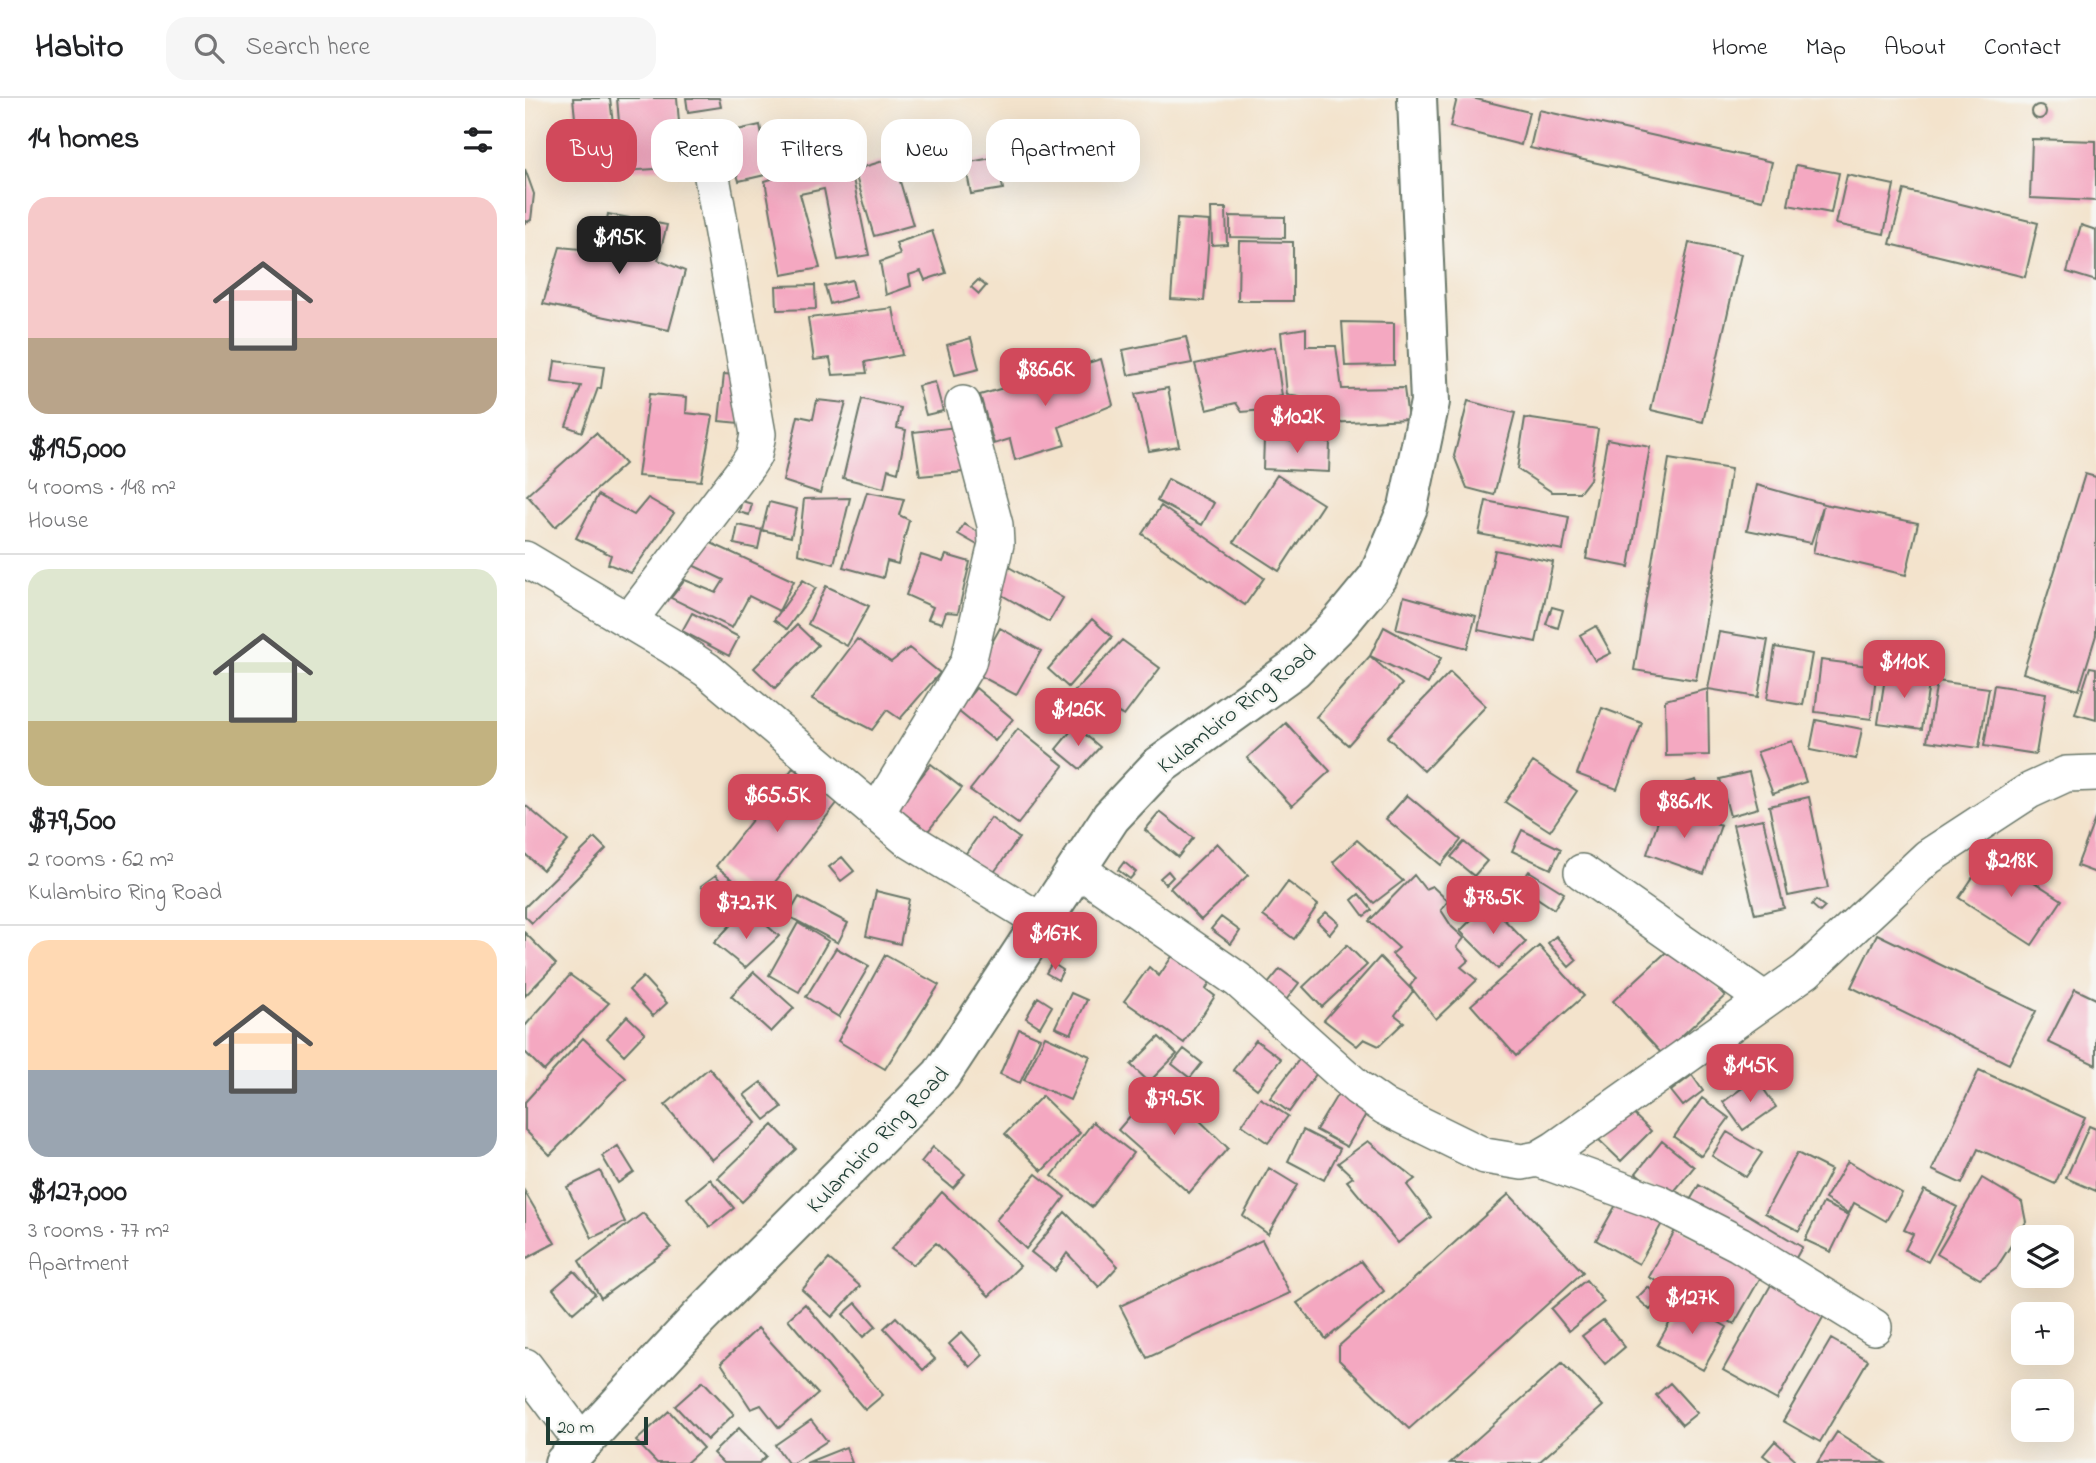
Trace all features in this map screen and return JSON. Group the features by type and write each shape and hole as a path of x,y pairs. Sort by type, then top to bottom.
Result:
{"street":[{"name":"Kulambiro Ring Road","path":"573,1452 699,1318 838,1183 941,1075 1111,817 1159,766 1294,669 1340,623 1378,577 1408,507 1430,402 1417,98"},
{"path":"629,621 747,466 757,444 758,434 713,182"},
{"path":"876,814 968,663 982,615 996,544 995,525 963,404"},
{"path":"525,559 707,670 906,838 1041,921"},
{"path":"1538,1159 1688,1057 1806,971 1929,857 2029,791 2066,774 2096,773"},
{"path":"1076,869 1238,979 1358,1088 1385,1107 1485,1156 1509,1162 1538,1159 1659,1203 1739,1244 1874,1327"},
{"path":"1582,872 1765,1000"},
{"path":"525,1366 573,1452"}],"building":[{"path":"573,98 610,98 612,119 575,119"},
{"path":"617,98 677,98 679,119 651,119 651,169 637,170 637,119 619,119"},
{"path":"686,98 719,98 721,107 688,112"},
{"path":"1457,98 1472,98 1529,112 1521,145 1450,127"},
{"path":"2039,105 2044,107 2044,117 2039,119 2034,117 2032,112 2034,107"},
{"path":"1539,110 1772,162 1763,200 1530,148"},
{"path":"757,126 757,177 743,180 743,129"},
{"path":"2032,139 2096,141 2096,201 2030,198"},
{"path":"986,159 986,182 1002,182 1003,189 971,194 969,182 972,182 972,162"},
{"path":"881,162 881,182 900,182 913,225 874,236 858,182 867,182 867,166"},
{"path":"1796,165 1839,173 1831,213 1788,205"},
{"path":"525,169 534,194 531,220 525,223"},
{"path":"1847,175 1894,185 1884,234 1836,224"},
{"path":"765,182 854,182 869,255 838,260 824,189 800,194 820,268 782,275"},
{"path":"1904,190 2038,223 2025,277 1890,244"},
{"path":"1211,208 1226,208 1227,244 1212,245"},
{"path":"608,214 667,225 658,260 685,271 669,330 543,304 560,247 601,251"},
{"path":"1230,216 1285,217 1285,238 1230,237"},
{"path":"1177,219 1210,221 1204,301 1171,299"},
{"path":"2081,225 2096,230 2096,281 2067,272"},
{"path":"932,231 946,273 925,280 921,271 909,275 911,286 886,295 880,262 900,255 896,243"},
{"path":"1239,241 1293,242 1293,301 1238,301"},
{"path":"1689,243 1741,254 1703,422 1651,410"},
{"path":"852,280 856,297 830,304 825,286"},
{"path":"978,280 986,286 979,294 971,287"},
{"path":"815,285 816,309 777,310 776,286"},
{"path":"893,308 902,355 865,362 867,373 833,375 830,358 814,360 808,318"},
{"path":"1342,322 1394,323 1394,365 1345,366"},
{"path":"1306,328 1306,346 1336,346 1342,389 1404,388 1408,419 1329,423 1329,415 1300,420 1299,397 1287,395 1281,332"},
{"path":"1186,337 1192,363 1128,375 1123,350"},
{"path":"971,338 979,369 955,375 947,345"},
{"path":"1275,347 1282,396 1262,400 1263,410 1242,412 1236,403 1207,410 1195,364"},
{"path":"1101,359 1113,405 1059,427 1065,445 1015,460 1010,439 994,444 980,395"},
{"path":"555,361 604,367 601,388 598,388 582,432 566,426 581,386 552,382"},
{"path":"724,374 743,376 739,423 719,421"},
{"path":"935,382 943,411 926,415 918,386"},
{"path":"1168,388 1179,446 1149,451 1135,394"},
{"path":"649,394 687,397 686,413 713,416 701,481 638,476"},
{"path":"862,399 901,408 897,428 906,430 898,472 888,469 884,488 843,478"},
{"path":"817,400 846,403 820,493 783,481 798,416 813,419"},
{"path":"1468,401 1515,413 1494,495 1467,488 1454,456"},
{"path":"1525,418 1598,429 1590,479 1580,492 1552,492 1517,469"},
{"path":"956,427 963,472 920,476 913,432"},
{"path":"596,433 625,464 555,527 527,495"},
{"path":"1264,439 1330,442 1329,472 1263,469"},
{"path":"1607,439 1650,447 1629,567 1586,559"},
{"path":"1669,459 1731,469 1696,680 1634,670"},
{"path":"2085,474 2096,477 2096,635 2079,690 2023,673"},
{"path":"1277,475 1323,504 1279,571 1234,542"},
{"path":"1168,479 1214,503 1202,525 1157,501"},
{"path":"1757,485 1824,504 1918,523 1906,575 1813,553 1823,506 1811,543 1747,530"},
{"path":"867,492 904,499 899,515 909,520 898,564 887,561 883,578 843,567"},
{"path":"598,495 634,515 648,498 674,513 631,573 608,564 611,555 576,538"},
{"path":"850,498 834,564 798,554 804,499"},
{"path":"742,501 752,504 749,515 739,512"},
{"path":"1486,501 1569,517 1563,550 1479,534"},
{"path":"769,502 797,509 791,537 762,530"},
{"path":"1161,506 1264,578 1245,605 1142,534"},
{"path":"964,524 985,536 979,546 958,534"},
{"path":"738,525 762,530 758,549 734,544"},
{"path":"700,538 794,581 779,611 749,596 732,628 671,598 685,580 716,593 724,580 688,563"},
{"path":"1495,550 1553,562 1536,642 1478,630"},
{"path":"921,555 943,562 946,555 970,562 958,613 946,612 942,623 928,619 933,607 906,595"},
{"path":"1007,566 1063,598 1049,622 993,590"},
{"path":"803,580 816,588 787,629 774,620"},
{"path":"826,586 869,606 847,646 808,624"},
{"path":"1404,596 1476,616 1467,648 1396,629"},
{"path":"1552,607 1563,610 1558,628 1546,624"},
{"path":"692,613 739,637 729,656 682,631"},
{"path":"1092,619 1112,637 1068,687 1048,669"},
{"path":"797,625 818,645 775,688 754,668"},
{"path":"1596,626 1611,653 1595,661 1580,635"},
{"path":"1384,627 1441,658 1428,684 1370,656"},
{"path":"1000,628 1041,651 1016,695 975,673"},
{"path":"1719,632 1768,640 1758,697 1708,689"},
{"path":"857,639 891,662 909,648 940,673 900,719 887,710 872,730 812,699"},
{"path":"1122,640 1160,668 1124,716 1111,709 1103,719 1073,693"},
{"path":"1775,647 1812,654 1803,705 1767,699"},
{"path":"1370,656 1402,684 1348,745 1316,717"},
{"path":"1821,660 1877,667 1871,719 1815,712"},
{"path":"2090,667 2096,668 2096,720 2075,714"},
{"path":"1886,671 1930,678 1922,729 1878,723"},
{"path":"1450,672 1486,706 1424,771 1387,737"},
{"path":"1937,681 1989,688 1979,748 1927,741"},
{"path":"1994,685 2046,693 2036,754 1984,746"},
{"path":"976,688 1013,719 995,741 958,711"},
{"path":"1708,689 1709,755 1666,756 1665,700"},
{"path":"1602,708 1642,723 1617,789 1577,774"},
{"path":"1816,720 1862,729 1856,759 1810,750"},
{"path":"1286,723 1330,771 1292,806 1247,758"},
{"path":"1075,726 1100,747 1080,769 1056,749"},
{"path":"1018,729 1064,766 1018,824 970,790"},
{"path":"1792,741 1806,782 1773,794 1757,752"},
{"path":"1533,762 1577,791 1550,831 1505,802"},
{"path":"931,764 962,788 928,831 897,808"},
{"path":"793,768 838,802 760,901 716,866"},
{"path":"1749,772 1758,808 1730,816 1720,779"},
{"path":"1696,780 1701,796 1672,804 1668,788"},
{"path":"1407,795 1461,840 1441,865 1386,819"},
{"path":"1809,797 1828,888 1788,896 1769,806"},
{"path":"525,805 568,841 543,870 525,854"},
{"path":"1663,806 1721,825 1704,874 1647,854"},
{"path":"1160,812 1193,838 1178,857 1145,830"},
{"path":"2096,816 2096,873 2077,866"},
{"path":"991,818 1019,838 992,875 964,856"},
{"path":"1763,819 1784,908 1755,914 1733,825"},
{"path":"1522,830 1561,849 1551,869 1512,851"},
{"path":"595,838 606,849 532,923 525,916 525,907"},
{"path":"1357,840 1403,881 1374,903 1333,862"},
{"path":"1464,842 1487,861 1474,876 1451,857"},
{"path":"1217,843 1248,875 1201,920 1170,888"},
{"path":"1989,853 2062,900 2032,945 1959,898"},
{"path":"842,857 854,871 841,881 829,867"},
{"path":"1124,862 1136,872 1130,879 1118,870"},
{"path":"1168,871 1173,877 1166,884 1160,878"},
{"path":"1529,871 1564,893 1554,909 1519,886"},
{"path":"716,875 732,897 717,908 701,886"},
{"path":"1414,875 1425,889 1432,886 1448,901 1441,910 1452,927 1464,938 1457,947 1469,960 1461,967 1477,980 1436,1019 1410,986 1416,978 1392,954 1399,948 1369,921"},
{"path":"1288,882 1318,905 1294,939 1263,916"},
{"path":"876,891 909,899 900,944 866,936"},
{"path":"1359,894 1372,910 1364,916 1352,900"},
{"path":"799,897 848,923 838,943 788,916"},
{"path":"1816,900 1825,907 1820,912 1812,905"},
{"path":"1488,903 1526,942 1498,969 1460,931"},
{"path":"1326,912 1339,923 1330,934 1317,921"},
{"path":"1221,917 1240,931 1231,944 1211,929"},
{"path":"737,918 748,930 758,918 779,936 745,968 714,943"},
{"path":"798,923 828,941 799,992 769,975"},
{"path":"525,933 556,964 525,996"},
{"path":"1877,934 2036,1011 2009,1064 1851,987"},
{"path":"1556,936 1577,960 1569,967 1548,943"},
{"path":"1675,944 1725,996 1662,1054 1613,1001"},
{"path":"1347,945 1367,965 1322,1007 1303,987"},
{"path":"1539,946 1584,996 1516,1056 1471,1005"},
{"path":"836,948 869,966 839,1017 806,997"},
{"path":"885,955 939,985 885,1069 838,1041"},
{"path":"1173,955 1214,975 1206,989 1215,996 1184,1043 1124,1001 1149,967 1159,976"},
{"path":"1380,957 1413,991 1395,1015 1404,1022 1379,1046 1364,1039 1357,1046 1324,1020"},
{"path":"1052,963 1063,970 1058,980 1046,973"},
{"path":"1280,969 1299,983 1286,1000 1267,985"},
{"path":"754,972 794,1008 771,1032 731,996"},
{"path":"570,975 609,1003 544,1071 525,1052 525,1026"},
{"path":"643,977 667,1003 653,1016 629,990"},
{"path":"2075,989 2096,999 2096,1065 2048,1042"},
{"path":"1071,993 1087,1000 1071,1034 1055,1027"},
{"path":"1038,997 1052,1006 1040,1027 1026,1018"},
{"path":"627,1016 645,1033 624,1055 607,1038"},
{"path":"1019,1029 1040,1038 1020,1083 1000,1074"},
{"path":"1045,1036 1090,1056 1070,1100 1024,1080"},
{"path":"1159,1037 1177,1054 1149,1082 1131,1065"},
{"path":"583,1038 626,1078 550,1155 525,1130 525,1102"},
{"path":"1256,1040 1281,1059 1257,1089 1233,1070"},
{"path":"1184,1049 1202,1063 1190,1078 1172,1064"},
{"path":"1301,1057 1319,1070 1289,1112 1270,1098"},
{"path":"709,1068 756,1123 712,1160 665,1105"},
{"path":"1979,1070 2085,1118 2055,1184 1978,1149 1962,1184 1932,1170"},
{"path":"1692,1075 1703,1091 1683,1106 1671,1091"},
{"path":"1756,1078 1776,1107 1743,1130 1723,1102"},
{"path":"761,1082 782,1107 765,1120 744,1095"},
{"path":"1156,1086 1202,1106 1195,1116 1228,1148 1189,1193 1118,1130"},
{"path":"1339,1092 1369,1109 1347,1147 1316,1130"},
{"path":"1042,1096 1080,1133 1042,1171 1005,1134"},
{"path":"1260,1098 1288,1116 1268,1143 1242,1125"},
{"path":"1702,1098 1729,1118 1701,1156 1674,1137"},
{"path":"1627,1108 1651,1131 1621,1161 1597,1138"},
{"path":"1093,1122 1133,1153 1092,1207 1052,1176"},
{"path":"773,1125 796,1149 742,1202 718,1178"},
{"path":"2089,1126 2096,1129 2096,1191 2066,1178"},
{"path":"1303,1130 1340,1149 1324,1180 1288,1161"},
{"path":"1727,1132 1762,1153 1746,1177 1712,1156"},
{"path":"1368,1141 1415,1179 1407,1185 1431,1217 1398,1243 1347,1181 1353,1177 1338,1163"},
{"path":"1662,1141 1694,1167 1668,1199 1636,1173"},
{"path":"618,1146 634,1172 618,1183 602,1156"},
{"path":"933,1147 965,1174 953,1188 921,1162"},
{"path":"1797,1153 1831,1170 1799,1231 1765,1213"},
{"path":"1848,1161 1902,1193 1886,1221 1854,1203 1849,1213 1825,1199"},
{"path":"1269,1168 1297,1185 1268,1234 1243,1216"},
{"path":"600,1171 625,1222 592,1238 567,1187"},
{"path":"1036,1174 1065,1197 1026,1249 996,1220"},
{"path":"1982,1178 2022,1202 2026,1222 2024,1225 2011,1225 2011,1245 1997,1267 1980,1279 1937,1254"},
{"path":"710,1179 734,1208 710,1227 687,1198"},
{"path":"1699,1185 1802,1247 1793,1263 1689,1202"},
{"path":"1924,1190 1957,1207 1928,1262 1905,1250 1913,1234 1904,1230"},
{"path":"525,1192 555,1243 525,1259"},
{"path":"942,1192 1020,1266 989,1296 936,1243 913,1265 891,1249"},
{"path":"1509,1194 1583,1272 1409,1429 1339,1360 1339,1346"},
{"path":"1621,1196 1664,1220 1639,1264 1596,1240"},
{"path":"1823,1203 1849,1215 1831,1252 1805,1240"},
{"path":"1065,1212 1118,1266 1099,1287 1067,1253 1055,1271 1031,1252"},
{"path":"643,1213 671,1247 601,1298 579,1261"},
{"path":"1677,1227 1762,1275 1734,1324 1649,1277"},
{"path":"1262,1240 1290,1293 1147,1358 1120,1306"},
{"path":"829,1259 860,1286 832,1317 802,1290"},
{"path":"1361,1261 1384,1291 1326,1339 1297,1303"},
{"path":"574,1271 595,1294 573,1313 553,1289"},
{"path":"1586,1280 1604,1302 1569,1331 1551,1309"},
{"path":"1772,1283 1826,1312 1777,1400 1723,1370"},
{"path":"1648,1287 1661,1299 1650,1310 1637,1298"},
{"path":"1682,1301 1727,1327 1703,1370 1657,1345"},
{"path":"856,1303 876,1326 863,1337 843,1314"},
{"path":"805,1304 883,1395 865,1410 788,1319"},
{"path":"896,1317 935,1359 923,1370 884,1328"},
{"path":"1603,1320 1625,1347 1605,1364 1582,1336"},
{"path":"758,1328 818,1394 779,1428 761,1405 751,1409 721,1363"},
{"path":"962,1332 983,1355 970,1367 949,1344"},
{"path":"1831,1339 1868,1360 1820,1442 1783,1421"},
{"path":"1562,1363 1603,1406 1538,1463 1450,1463"},
{"path":"703,1381 734,1414 707,1440 675,1406"},
{"path":"1670,1383 1697,1413 1682,1425 1656,1395"},
{"path":"669,1411 703,1448 686,1463 657,1463 636,1441"},
{"path":"811,1420 827,1441 793,1463 788,1463 775,1445"},
{"path":"739,1428 766,1456 759,1463 723,1463 713,1453"},
{"path":"1837,1432 1885,1463 1817,1463"},
{"path":"1775,1441 1794,1458 1790,1463 1773,1463 1763,1455"},
{"path":"846,1447 852,1463 806,1463"}]}
